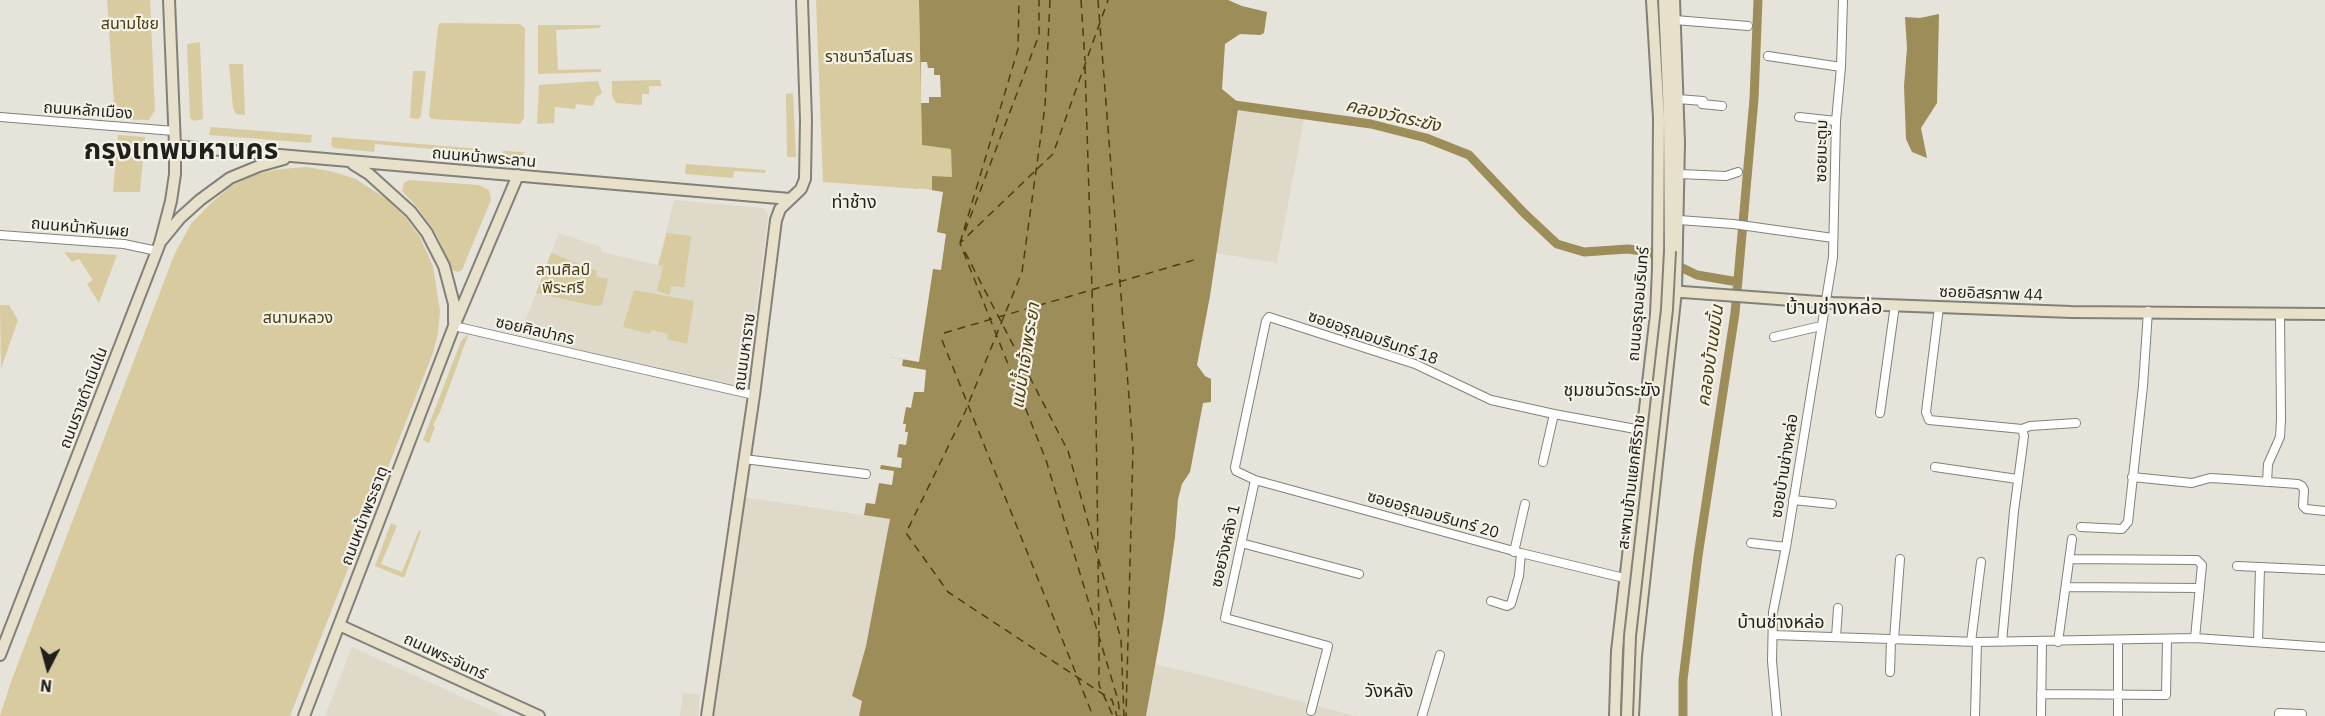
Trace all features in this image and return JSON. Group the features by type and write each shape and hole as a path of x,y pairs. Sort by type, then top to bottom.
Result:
{"street":[{"name":"ถนนราชดำเนินใน","path":"0,653 159,247 171,201 175,174 175,146 169,0"},
{"name":"ถนนมหาราช","path":"707,716 754,395 776,222 780,209 801,189 805,179 806,120 802,0"},
{"name":"ถนนอรุณอมรินทร์","path":"1615,716 1616,662 1624,578 1657,289 1659,118 1652,0"},
{"name":"สะพานข้ามแยกศิริราช","path":"1627,716 1634,600 1669,279 1670,170 1664,0"},
{"name":"ถนนอรุณอมรินทร์","path":"1633,716 1637,646 1677,275 1679,174 1674,0"},
{"name":"ซอยมะตูม","path":"1827,302 1833,238 1836,121 1841,67 1843,0"},
{"path":"1675,20 1748,26"},
{"path":"1768,56 1841,67"},
{"path":"1678,99 1703,101 1702,104 1722,106"},
{"name":"ถนนหลักเมือง","path":"0,117 174,131"},
{"path":"1799,117 1836,121"},
{"name":"ถนนหน้าพระลาน","path":"175,146 790,199"},
{"path":"159,247 180,218 230,178 290,157"},
{"name":"ถนนหน้าพระธาตุ","path":"350,162 369,174 411,212 427,233 444,266 454,304 454,326"},
{"path":"1679,174 1726,176 1737,172"},
{"name":"ถนนหน้าพระธาตุ","path":"304,716 454,326 518,175"},
{"path":"1679,220 1734,224 1833,238"},
{"name":"ถนนหน้าหับเผย","path":"0,235 159,247"},
{"name":"ซอยอิสรภาพ 44","path":"1657,289 1827,302 2071,312 2325,314"},
{"name":"ซอยบ้านช่างหล่อ","path":"1777,716 1772,661 1773,612 1827,302"},
{"path":"1880,413 1895,305"},
{"path":"1939,307 1927,418 1929,420 2022,429 2030,426 2076,423"},
{"path":"2081,527 2122,529 2127,526 2143,386 2148,311"},
{"path":"2267,482 2268,465 2280,437 2280,314"},
{"name":"ซอยอรุณอมรินทร์ 18","path":"1236,471 1263,332 1269,317 1415,364 1491,400 1641,430"},
{"name":"ซอยศิลปากร","path":"454,326 754,395"},
{"path":"1774,337 1821,326"},
{"path":"1543,462 1554,414"},
{"path":"2002,642 2024,436 2022,429"},
{"path":"1641,430 1661,433"},
{"path":"744,459 866,474"},
{"path":"1935,467 2018,479"},
{"name":"ซอยอรุณอมรินทร์ 20","path":"1236,471 1255,480 1518,552 1624,578"},
{"path":"2132,477 2192,483 2210,478 2302,486 2303,506 2306,509 2325,511"},
{"name":"ซอยวังหลัง 1","path":"1255,480 1225,618 1328,646 1311,711"},
{"path":"1793,500 1832,504"},
{"path":"1491,601 1507,606 1511,604 1519,576 1518,552 1524,504"},
{"path":"2058,642 2072,539"},
{"path":"1241,543 1359,573"},
{"path":"1751,543 1786,547"},
{"path":"1890,672 1900,559"},
{"path":"2070,559 2197,560 2202,565 2195,638"},
{"path":"1975,716 1974,642 1981,562"},
{"path":"2237,566 2325,570"},
{"path":"2258,642 2260,567"},
{"path":"2066,587 2200,588"},
{"path":"1836,637 1838,608"},
{"name":"ถนนพระจันทร์","path":"339,625 539,716"},
{"path":"1773,635 1974,642 2195,638 2325,647"},
{"path":"2118,640 2118,716"},
{"path":"2041,694 2166,695 2167,640"},
{"path":"2041,716 2042,642"},
{"path":"1422,716 1440,655"},
{"path":"2279,716 2279,713 2302,714"}],"shaded area":[{"path":"1239,109 1304,119 1277,263 1216,253"},
{"path":"674,200 763,208 768,215 746,390 520,335 559,233 601,247 601,252 658,265"},
{"path":"743,497 890,519 866,646 852,696 863,701 859,716 714,716"},
{"path":"352,647 504,716 325,716"},
{"path":"1156,663 1157,665 1355,716 1146,716"},
{"path":"683,693 700,695 698,716 680,716"}],"green space":[{"name":"สนามไชย","path":"107,0 150,0 155,110 149,120 115,119"},
{"name":"ราชนาวีสโมสร","path":"816,0 919,0 922,145 951,149 953,178 932,190 823,182"},
{"path":"440,23 520,24 525,28 524,118 520,124 431,119 429,115"},
{"path":"538,25 602,25 599,28 556,30 558,70 601,69 601,72 538,74"},
{"path":"200,42 203,119 194,121 190,118 187,44"},
{"path":"229,64 243,64 245,115 236,114 233,108"},
{"path":"413,71 426,71 419,119 410,118"},
{"path":"660,80 662,86 649,86 649,94 642,94 642,105 616,103 612,96 612,81"},
{"path":"598,81 602,93 596,97 593,106 576,104 575,109 555,107 554,123 537,124 539,85"},
{"path":"793,93 796,157 787,157 786,94"},
{"path":"211,127 312,135 311,143 209,135"},
{"path":"118,135 145,137 140,192 113,192"},
{"path":"332,137 482,149 482,154 487,160 497,160 502,157 503,151 524,152 523,164 466,159 466,152 375,144 374,152 334,148 331,145"},
{"path":"686,164 766,170 765,173 734,171 733,178 685,174"},
{"name":"สนามหลวง","path":"307,167 356,179 388,200 406,218 420,237 433,266 440,311 433,353 290,716 0,716 12,679 175,253 191,224 231,186 257,174"},
{"path":"409,180 479,185 489,190 491,200 462,270 458,272 452,270 437,235 418,208 402,191 404,183"},
{"path":"667,233 691,236 684,287 671,286 670,295 657,291 663,266 658,265"},
{"path":"64,252 117,255 99,303 87,284 93,280 79,259 72,262"},
{"name":"ลานศิลป์ พีระศรี","path":"551,253 597,271 596,277 608,279 602,305 595,306 536,293"},
{"path":"634,290 694,301 687,344 667,339 668,334 651,330 650,334 623,327"},
{"path":"0,305 9,305 18,320 1,369"},
{"path":"469,333 433,425 435,427 429,443 423,440 461,341"},
{"path":"391,523 397,526 381,564 402,572 419,530 421,532 404,578 375,566"}],"water":[{"name":"แม่น้ำเจ้าพระยา","path":"919,0 1228,0 1267,12 1264,33 1260,35 1240,34 1225,44 1222,89 1239,103 1210,296 1197,365 1205,376 1211,379 1211,402 1203,403 1190,472 1182,484 1178,499 1164,616 1146,716 859,716 862,701 852,696 866,646 890,519 864,515 866,503 875,504 879,483 892,485 894,471 880,469 881,465 901,468 902,458 897,457 899,444 906,445 908,432 905,432 906,424 903,424 906,407 911,408 914,392 924,392 926,370 902,366 903,359 890,357 932,190 932,176 952,177 951,149 922,145"},
{"path":"1939,14 1937,103 1921,128 1927,158 1912,152 1906,139 1905,17 1920,18"}],"pier":[{"path":"921,62 927,62 928,68 934,68 934,75 940,75 941,97 929,97 929,103 921,103"},
{"name":"ท่าช้าง","path":"919,188 943,192 937,232 946,234 941,270 933,269 919,362 890,357 908,240"}],"waterway":[{"name":"คลองบ้านขมิ้น","path":"1683,716 1683,680 1698,556 1735,313 1754,99 1758,0"},
{"name":"คลองวัดระฆัง","path":"1227,104 1371,124 1426,138 1469,155 1557,244 1584,252 1628,249 1649,252 1697,275 1738,282"}],"ferry route":[{"path":"960,243 1018,49 1019,0"},
{"path":"965,231 1039,35 1039,0"},
{"path":"1050,0 1045,106 1022,272 965,412 906,533 948,592 1112,700 1117,716"},
{"path":"1081,0 1085,61"},
{"path":"1098,0 1133,449 1126,716"},
{"path":"1037,169 1053,154 1108,0"},
{"path":"1085,66 1098,553"},
{"path":"1034,172 960,243 1046,460 1118,700 1120,716"},
{"path":"965,252 1068,451 1121,639 1124,716"},
{"path":"944,333 1194,260"},
{"path":"942,340 1093,716"},
{"path":"1098,561 1099,634"},
{"path":"1099,639 1099,685 1113,716"}],"district":[{"name":"กรุงเทพมหานคร","path":"181,151"},
{"name":"ท่าช้าง","path":"854,203"},
{"name":"บ้านช่างหล่อ","path":"1834,308"},
{"name":"ชุมชนวัดระฆัง","path":"1612,391"},
{"name":"บ้านช่างหล่อ","path":"1781,623"},
{"name":"วังหลัง","path":"1389,692"}]}
